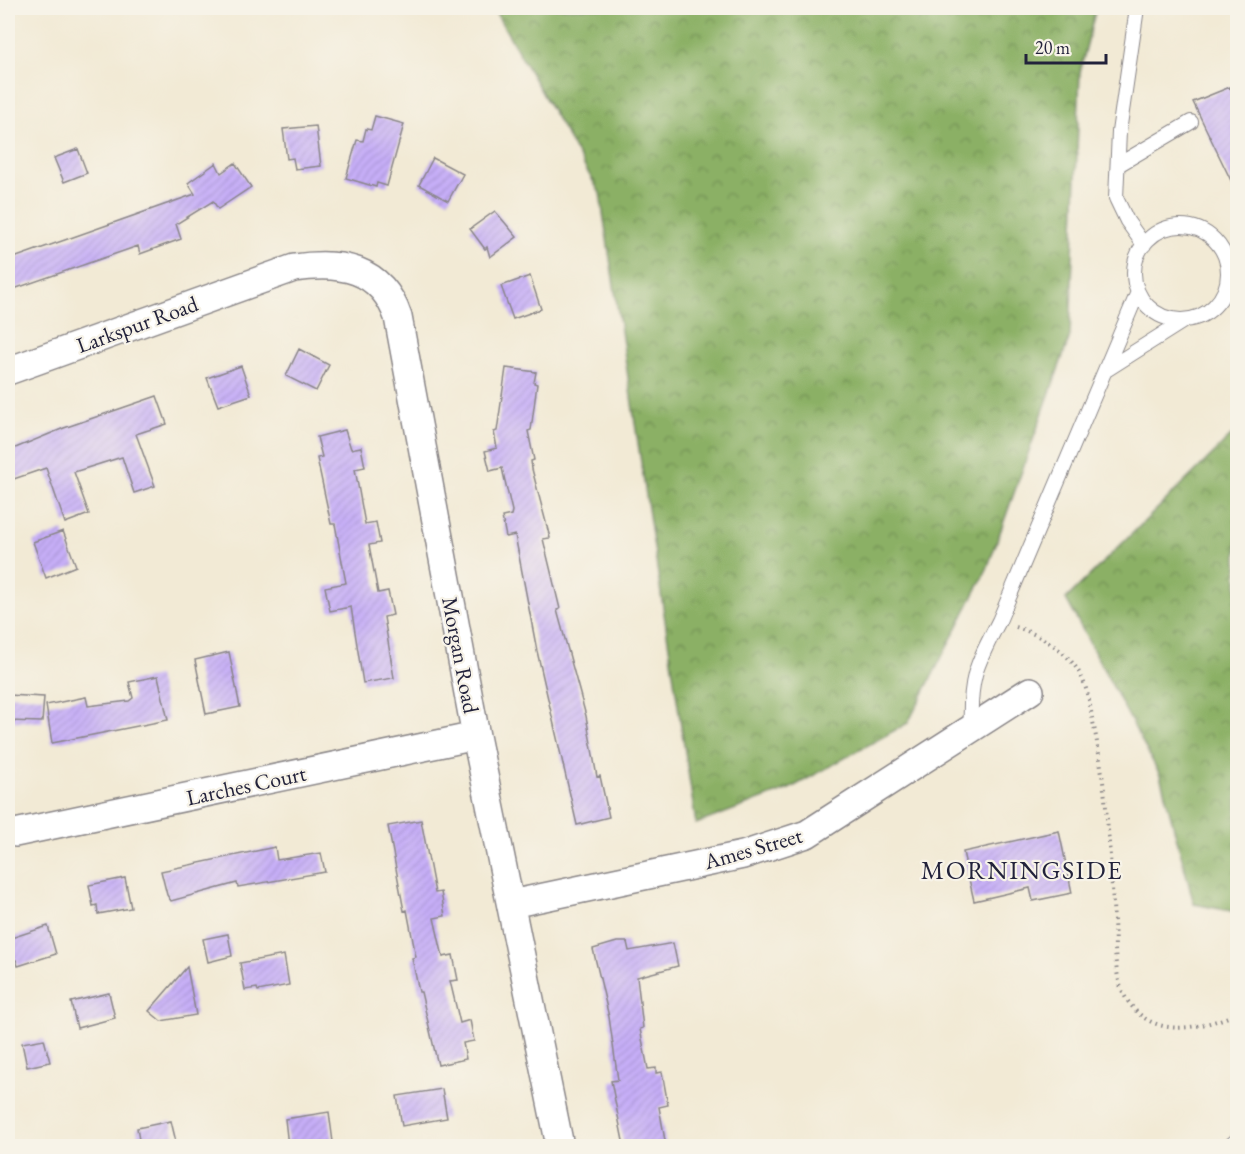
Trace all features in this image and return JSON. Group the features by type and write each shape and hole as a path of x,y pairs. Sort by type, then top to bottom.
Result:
{"street":[{"name":"Morgan Road","path":"267,277 294,268 317,264 356,269 386,291 394,306 476,736 560,1146"},
{"name":"Larkspur Road","path":"8,371 267,277"},
{"name":"Ames Street","path":"512,904 743,855 807,834 1030,691"},
{"name":"Larches Court","path":"15,833 476,736"}],"lane":[{"path":"1137,8 1119,132 1116,198 1127,221 1144,245"},
{"path":"1118,165 1191,122"},
{"path":"1105,371 1185,320 1200,316 1212,309 1223,296 1228,269 1224,254 1215,240 1203,231 1176,226 1157,233 1144,245 1138,256 1134,275 1138,292 1157,314 1169,319 1185,320"},
{"path":"970,729 969,693 975,668 999,621 1138,292"},
{"path":"1230,1146 1238,1139"}],"path":[{"path":"999,621 1030,632 1048,642 1068,658 1086,687 1099,748 1108,835 1117,975 1130,1004 1158,1027 1190,1029 1238,1013"}],"green space":[{"path":"493,8 1096,8 1080,72 1070,336 987,569 908,723 789,789 696,824 600,193"},
{"path":"1237,430 1237,912 1194,904 1160,775 1066,599"}],"building":[{"path":"1230,87 1238,106 1238,195 1193,102"},
{"path":"375,116 404,124 387,186 377,183 376,187 346,178 357,140 363,141 366,129 371,130"},
{"path":"316,126 321,166 295,169 293,158 287,159 283,129"},
{"path":"78,149 87,173 64,182 54,158"},
{"path":"433,158 463,174 448,201 419,185"},
{"path":"216,163 221,173 235,163 251,187 218,209 213,201 176,224 181,239 140,254 138,246 8,291 8,260 195,194 188,183"},
{"path":"495,211 517,237 490,257 487,247 485,249 470,229"},
{"path":"530,276 541,309 513,319 501,286"},
{"path":"299,349 329,365 316,391 286,376"},
{"path":"241,366 251,395 218,406 207,378"},
{"path":"506,368 536,372 534,383 537,384 531,430 528,431 534,460 531,461 532,469 550,538 543,539 560,609 557,610 586,716 597,777 600,776 609,817 577,825 537,651 515,535 506,537 502,517 511,515 512,511 502,468 490,471 485,451 497,448 494,432 497,431"},
{"path":"157,396 167,424 136,434 155,486 134,493 122,457 74,472 89,514 65,523 46,468 8,481 8,451 64,428"},
{"path":"345,430 351,449 361,447 365,467 355,469 365,524 376,522 380,543 369,545 378,593 388,591 393,615 384,617 394,678 363,683 351,607 330,611 325,587 346,583 335,524 331,524 317,458 322,457 317,437"},
{"path":"63,531 76,566 46,578 33,542"},
{"path":"229,652 240,707 206,714 195,660"},
{"path":"158,676 168,720 52,743 46,705 86,697 88,706 129,701 133,698 129,682"},
{"path":"8,695 44,697 42,722 8,721"},
{"path":"421,820 435,893 441,892 445,916 434,918 443,957 453,955 458,980 450,981 460,1023 470,1020 474,1041 463,1043 466,1059 438,1065 421,992 419,992 412,958 416,957 407,910 404,911 388,826"},
{"path":"1059,831 1072,893 1033,901 1030,888 974,901 963,852"},
{"path":"275,847 277,860 321,853 325,872 238,887 237,883 171,901 167,895 161,871"},
{"path":"125,878 131,908 98,914 97,905 93,906 89,885"},
{"path":"48,926 56,954 18,966 16,960 12,961 8,939"},
{"path":"228,934 232,956 208,962 203,939"},
{"path":"617,942 627,942 629,951 673,943 678,966 637,977 643,1028 640,1029 648,1069 656,1068 656,1073 662,1072 668,1105 659,1107 666,1146 624,1146 611,1081 618,1080 609,1017 593,949"},
{"path":"284,955 289,985 258,991 257,988 245,990 240,963"},
{"path":"187,967 196,1015 161,1021 149,1011"},
{"path":"109,993 115,1018 77,1028 71,1002"},
{"path":"44,1039 50,1062 27,1067 22,1043"},
{"path":"442,1089 447,1118 402,1126 397,1096"},
{"path":"329,1112 333,1142 288,1146 285,1119"},
{"path":"171,1121 177,1146 140,1146 137,1128"}],"district":[{"name":"MORNINGSIDE","path":"1022,870"}]}
